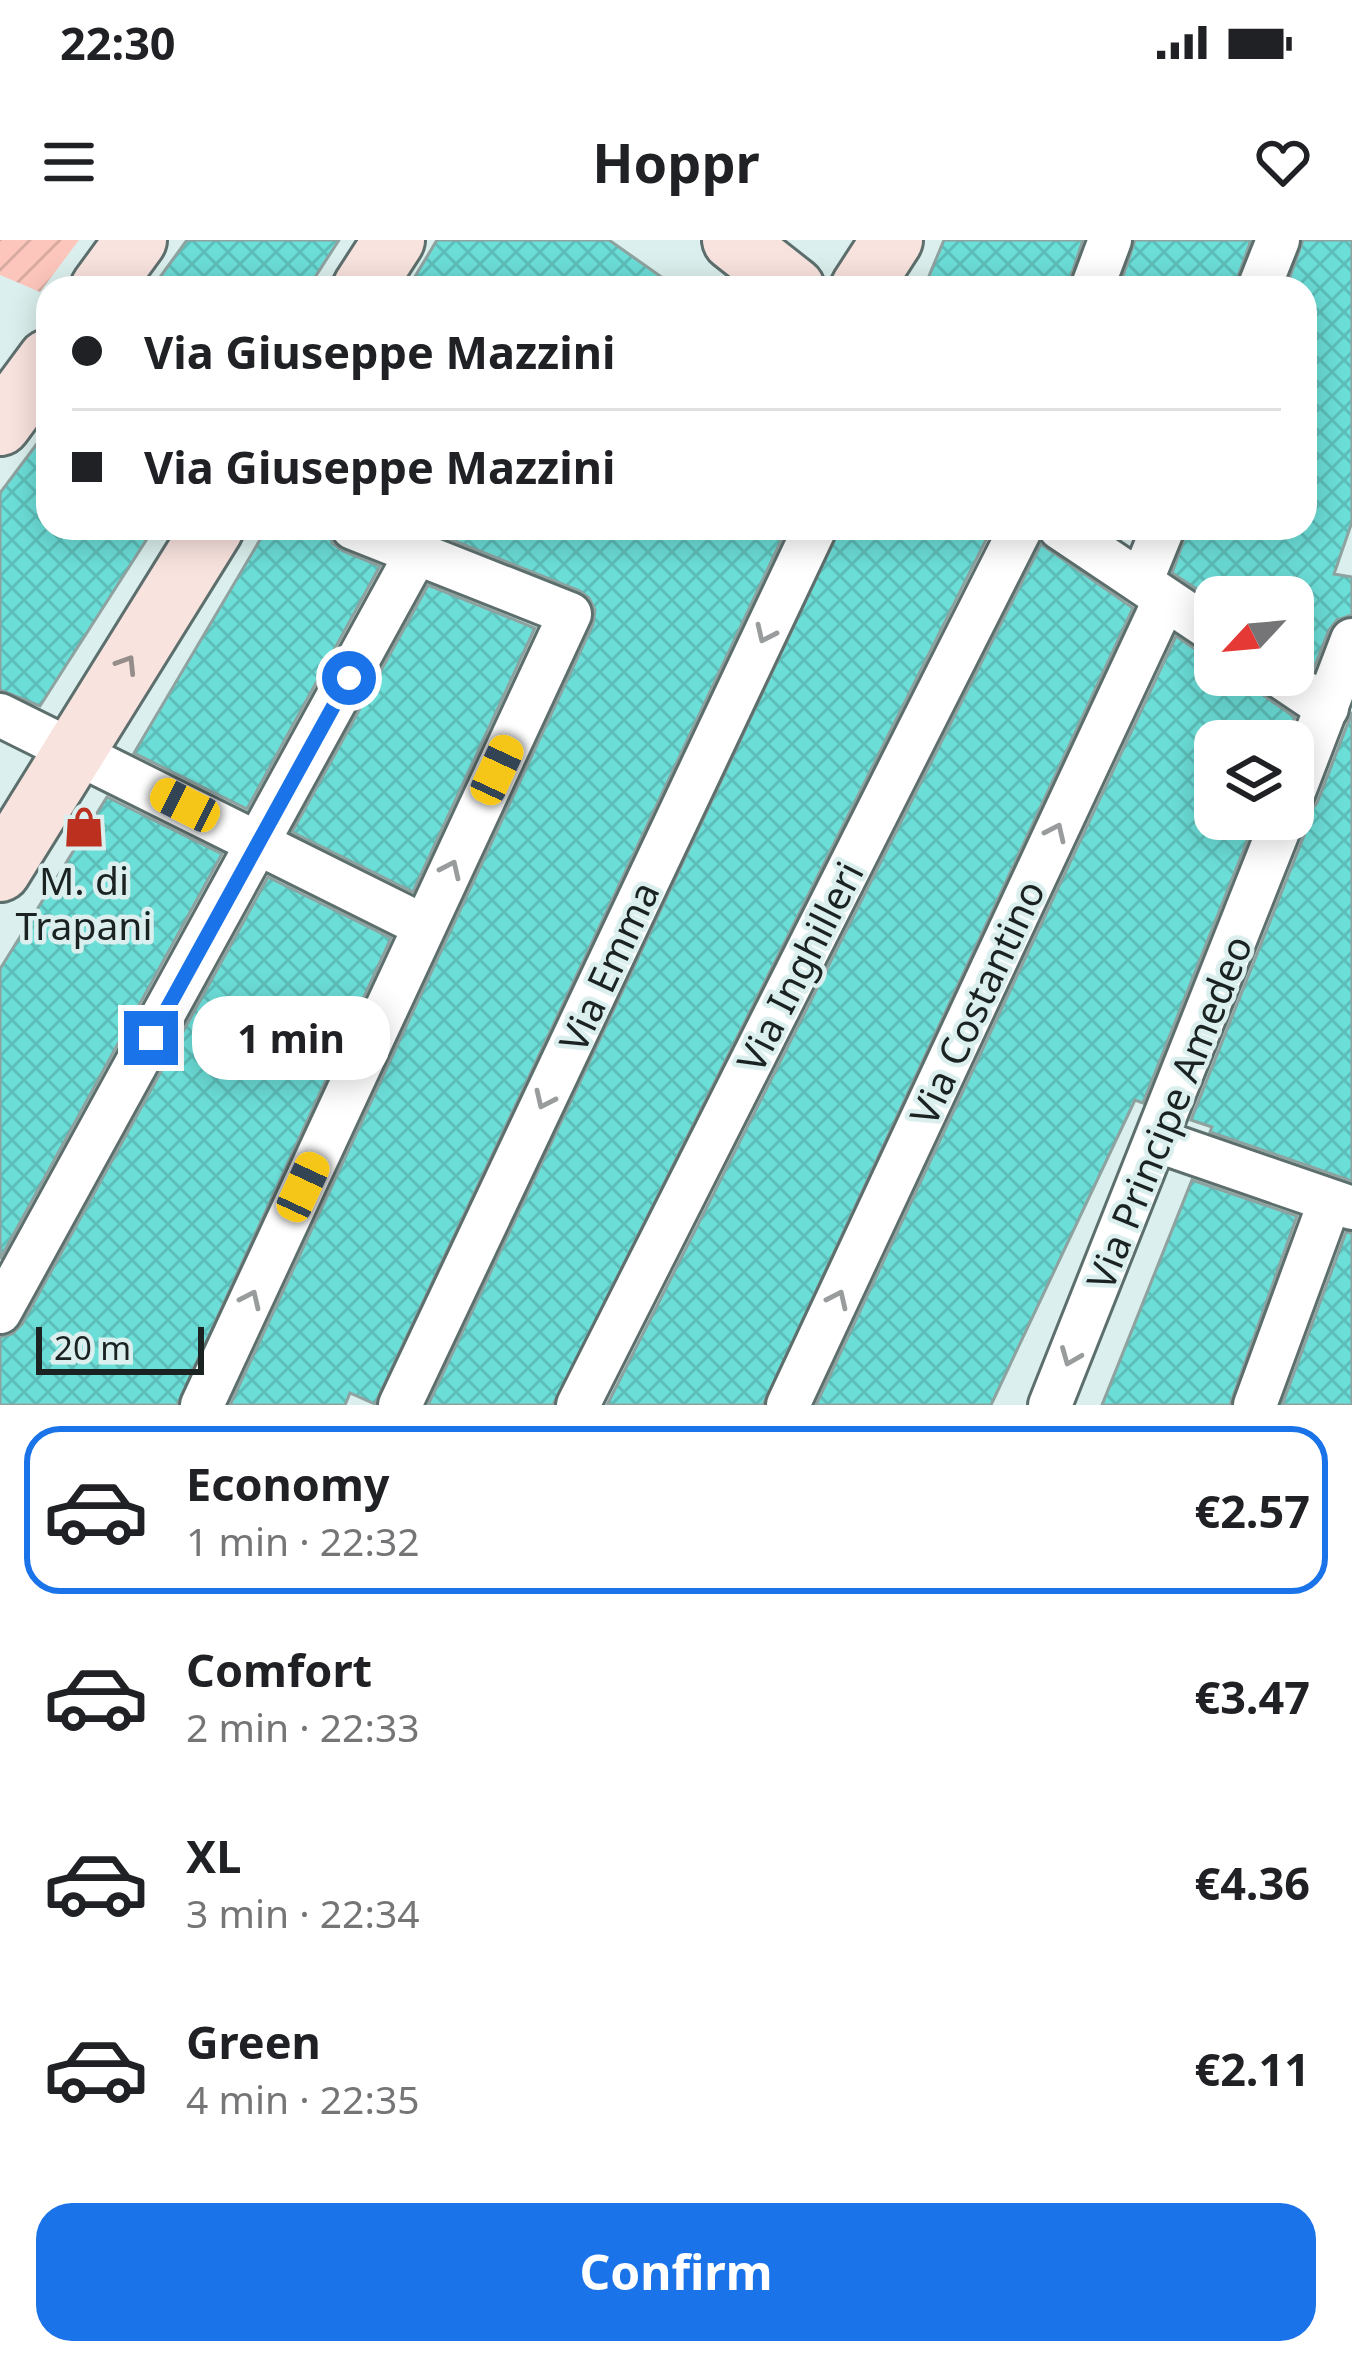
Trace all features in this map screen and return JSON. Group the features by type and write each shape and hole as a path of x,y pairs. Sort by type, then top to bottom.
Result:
{"street":[{"path":"110,276 136,240"},
{"path":"371,276 394,240"},
{"path":"733,240 779,276"},
{"path":"869,276 892,240"},
{"path":"1096,276 1110,240"},
{"path":"1264,276 1278,240"},
{"path":"0,425 36,376"},
{"path":"0,871 205,540"},
{"path":"202,1405 570,614 382,540"},
{"name":"Via Emma","path":"400,1405 809,540"},
{"name":"Via Inghilleri","path":"578,1405 1015,540"},
{"path":"1078,540 1194,618"},
{"name":"Via Costantino","path":"788,1405 1153,590 1161,540"},
{"path":"0,1312 416,554"},
{"path":"1314,741 1352,640"},
{"path":"1309,696 1327,708"},
{"path":"0,715 424,926"},
{"name":"Via Principe Amedeo","path":"1050,1405 1275,840"},
{"path":"1158,1141 1341,1204 1255,1405"}],"shaded area":[{"path":"0,240 79,240 52,276 36,276 36,290 0,275"}],"building":[{"path":"187,240 339,240 316,276 161,276"},
{"path":"437,240 609,240 660,276 415,276"},
{"path":"944,240 1083,240 1071,276 929,276"},
{"path":"1135,240 1251,240 1238,276 1123,276"},
{"path":"1303,240 1352,240 1352,522 1334,574 1352,577 1352,615 1337,620 1329,630 1314,668 1314,576 1194,576 1194,587 1172,573 1184,540 1317,540 1317,276 1290,276"},
{"path":"36,445 36,540 146,540 40,706 0,690 0,493"},
{"path":"260,540 331,540 343,551 380,566 247,809 134,753"},
{"path":"452,540 781,540 375,1404 350,1393 345,1405 230,1405 593,624 595,610 580,591"},
{"path":"834,540 986,540 553,1405 428,1405"},
{"path":"1041,544 1133,608 763,1405 607,1405"},
{"path":"428,585 535,628 413,892 292,832"},
{"path":"1176,636 1194,648 1194,696 1264,696 1295,717 1194,720 1194,840 1248,840 1143,1103 1135,1100 991,1405 816,1405"},
{"path":"1352,712 1352,1181 1210,1132 1212,1127 1191,1120 1302,840 1314,840 1317,803"},
{"path":"107,797 222,854 0,1259 0,969"},
{"path":"268,877 391,938 177,1405 0,1405 0,1337 22,1324"},
{"path":"1192,1180 1297,1216 1230,1405 1102,1405"},
{"path":"1346,1232 1352,1233 1352,1405 1282,1405"}],"place":[{"name":"M. di Trapani","path":"84,827"}],"route":[{"path":"151,1038 349,678"}]}
